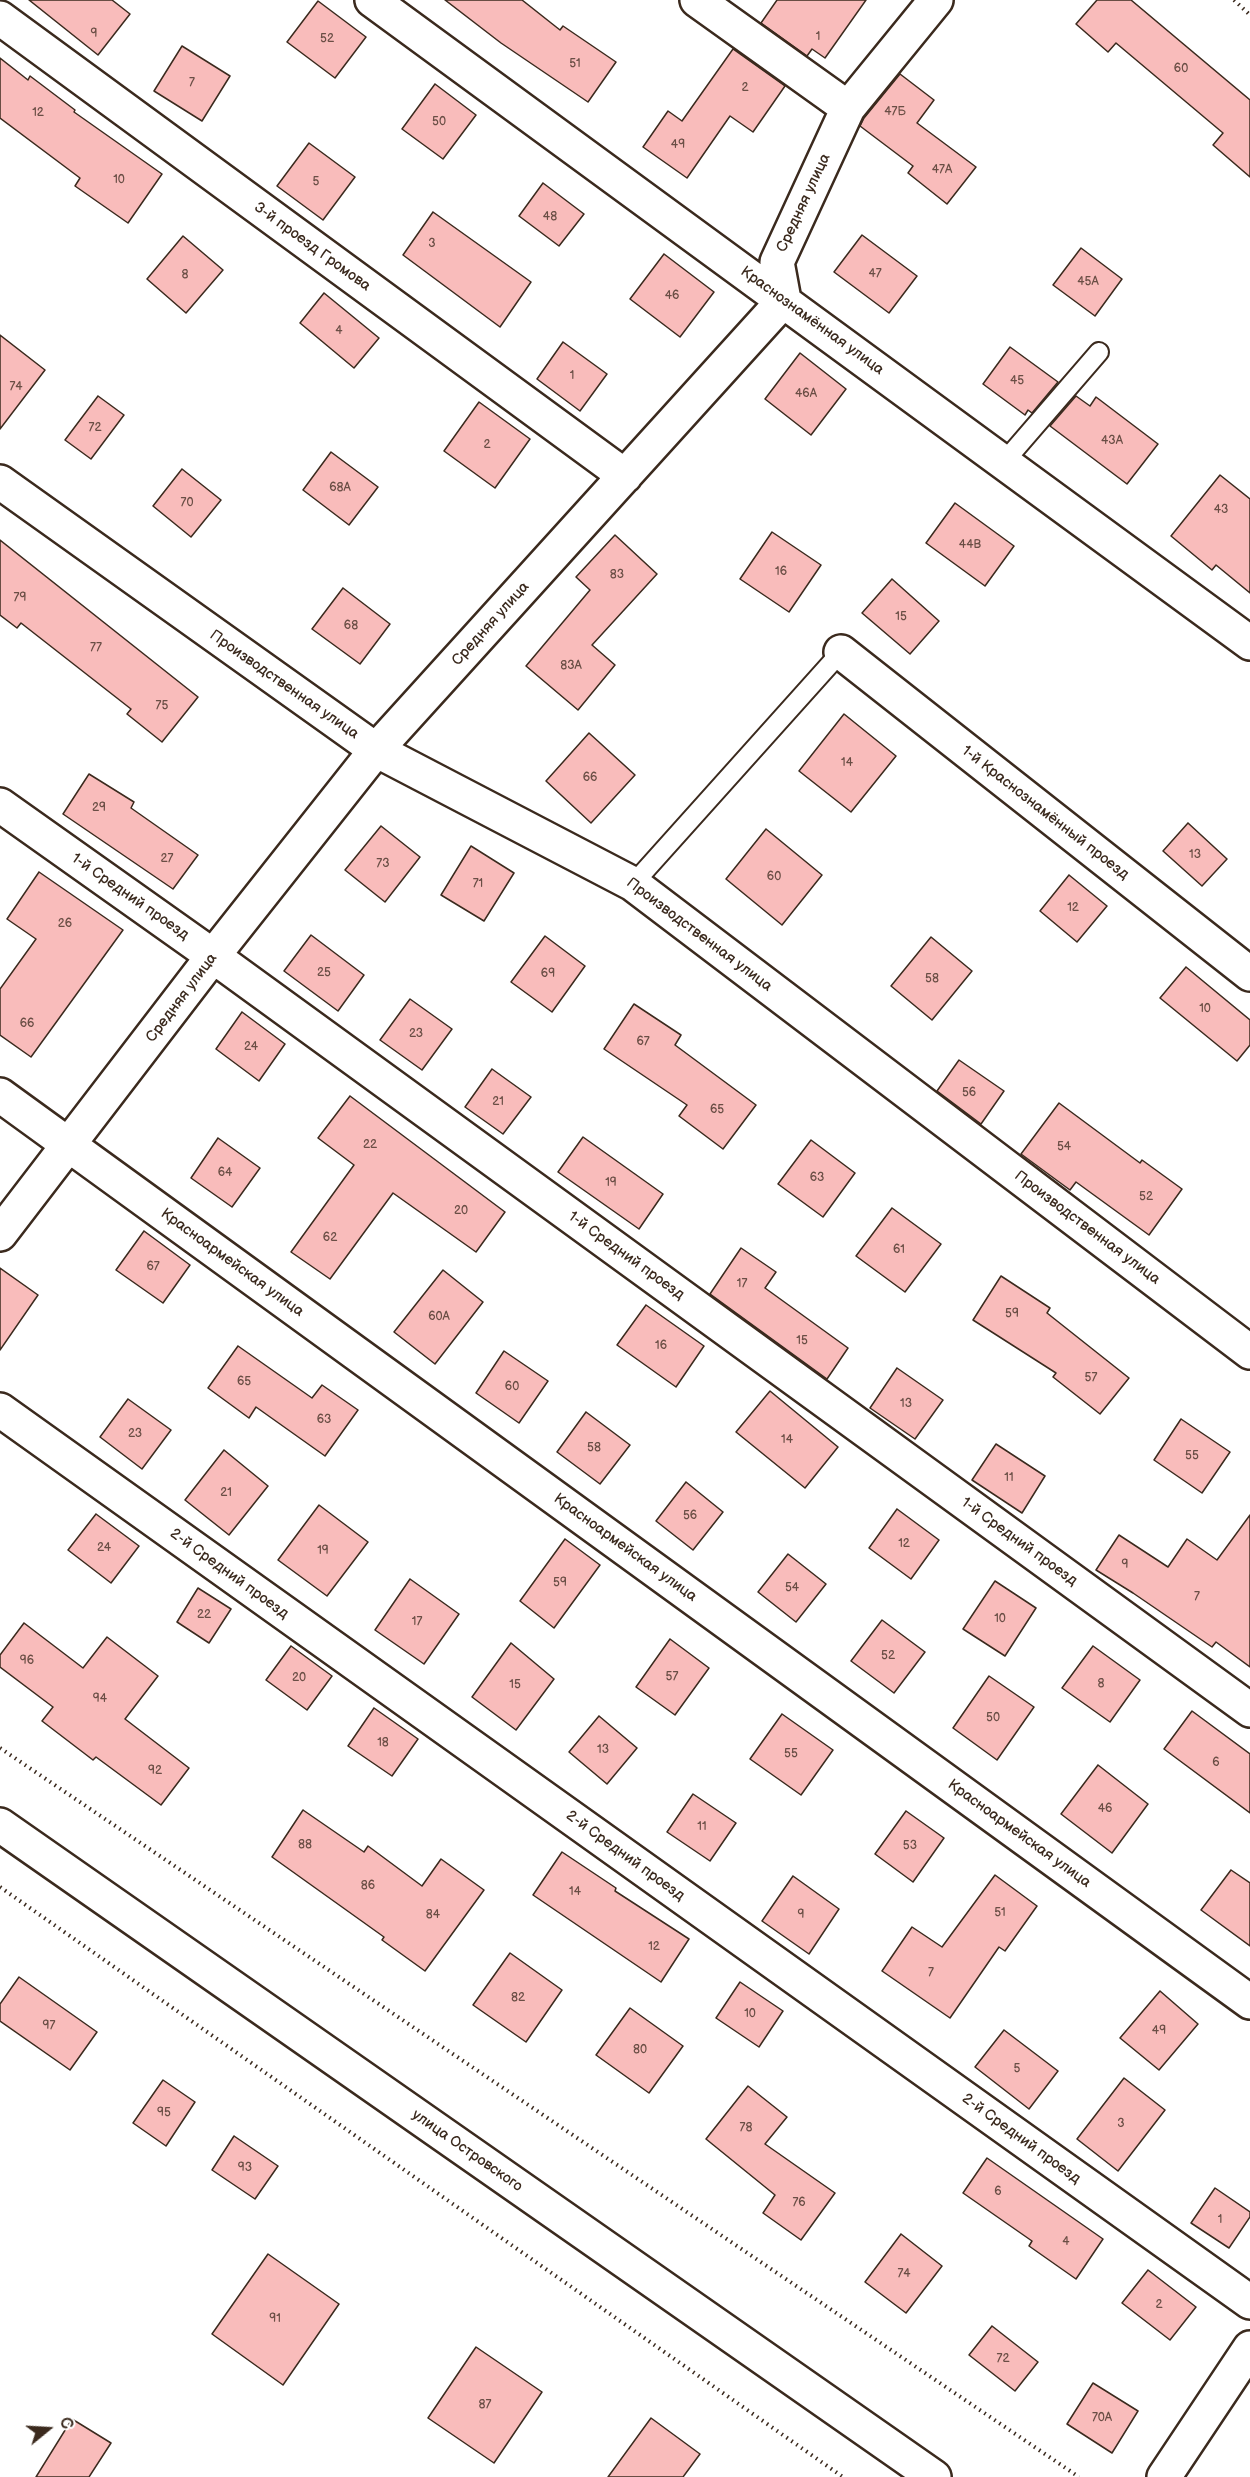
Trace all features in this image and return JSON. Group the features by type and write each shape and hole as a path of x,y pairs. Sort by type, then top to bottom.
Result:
{"street":[{"name":"Краснознамённая улица","path":"372,0 1250,643"},
{"path":"697,0 848,108"},
{"name":"Средняя улица","path":"0,1234 213,956 376,750 784,300 777,262 848,108 936,0"},
{"name":"3-й проезд Громова","path":"0,18 625,476"},
{"name":"Производственная улица","path":"0,482 376,750 633,884 1250,1352"},
{"name":"1-й Краснознамённый проезд","path":"841,652 1250,974"},
{"name":"1-й Средний проезд","path":"0,805 213,956 1250,1710"},
{"name":"Красноармейская улица","path":"0,1095 1250,2001"},
{"name":"2-й Средний проезд","path":"0,1410 1250,2302"},
{"name":"улица Островского","path":"0,1825 934,2477"},
{"path":"1164,2477 1250,2348"}],"lane":[{"path":"1004,462 1099,352"},
{"path":"633,884 841,652"}],"path":[{"path":"1234,0 1250,15"},
{"path":"0,1748 1079,2477"},
{"path":"0,1887 843,2477"}],"building":[{"path":"29,0 112,0 130,14 98,55"},
{"path":"445,0 522,0 560,30 563,26 616,62 588,102 501,43"},
{"path":"777,0 866,0 825,58 812,49 807,56 761,23"},
{"path":"1097,0 1131,0 1250,100 1250,177 1213,145 1223,133 1116,43 1108,52 1076,24"},
{"path":"318,1 366,37 335,78 287,42"},
{"path":"182,46 230,76 202,121 154,91"},
{"path":"733,49 785,86 753,132 730,116 687,178 643,147 668,111 682,121"},
{"path":"0,58 28,80 30,76 75,110 74,112 162,174 128,223 75,186 80,178 0,118"},
{"path":"900,74 934,100 917,123 976,167 947,204 908,173 913,166 860,126"},
{"path":"435,84 476,115 443,159 402,129"},
{"path":"309,143 355,177 323,220 277,186"},
{"path":"543,183 584,214 559,246 519,216"},
{"path":"433,212 531,282 500,327 403,255"},
{"path":"862,235 917,276 889,313 834,272"},
{"path":"183,236 223,270 186,313 147,279"},
{"path":"1081,248 1122,279 1095,316 1053,285"},
{"path":"664,254 714,292 680,337 630,299"},
{"path":"324,293 379,338 354,368 300,323"},
{"path":"0,335 45,370 0,429"},
{"path":"563,342 607,374 580,411 537,379"},
{"path":"1010,347 1058,382 1032,413 1028,410 1025,415 983,384"},
{"path":"800,353 846,389 811,435 765,399"},
{"path":"98,396 124,415 91,459 65,440"},
{"path":"1076,396 1090,406 1096,397 1158,444 1127,484 1050,426"},
{"path":"479,402 530,439 495,488 444,451"},
{"path":"331,452 378,487 349,525 303,490"},
{"path":"182,469 221,500 191,537 153,506"},
{"path":"1220,475 1250,499 1250,593 1216,565 1212,570 1171,536"},
{"path":"955,503 1014,546 985,586 926,543"},
{"path":"772,532 821,565 789,612 740,579"},
{"path":"615,535 657,574 592,645 615,665 578,710 526,666 590,590 576,577"},
{"path":"0,540 198,697 162,742 127,714 131,709 21,623 17,628 0,615"},
{"path":"892,579 939,621 910,654 862,613"},
{"path":"343,588 390,624 360,664 312,629"},
{"path":"844,714 896,756 851,812 799,771"},
{"path":"589,733 635,775 591,823 546,781"},
{"path":"89,774 134,802 131,808 198,855 173,889 63,814"},
{"path":"1188,823 1227,859 1202,886 1163,851"},
{"path":"381,826 420,857 385,902 345,870"},
{"path":"766,829 822,875 782,925 726,879"},
{"path":"471,846 514,873 484,921 441,895"},
{"path":"39,872 123,930 31,1057 0,1035 0,989 36,939 7,919"},
{"path":"1069,875 1107,906 1077,942 1040,911"},
{"path":"311,935 364,975 338,1011 284,971"},
{"path":"545,936 585,966 552,1012 511,982"},
{"path":"931,937 972,971 932,1020 891,986"},
{"path":"1186,967 1250,1020 1250,1045 1237,1061 1160,998"},
{"path":"410,999 452,1029 422,1070 380,1040"},
{"path":"634,1004 681,1035 675,1045 756,1105 723,1149 679,1116 687,1105 604,1049"},
{"path":"242,1012 285,1044 259,1081 216,1049"},
{"path":"959,1060 1004,1091 981,1124 937,1091"},
{"path":"492,1069 531,1097 503,1134 465,1107"},
{"path":"350,1096 505,1212 476,1252 393,1193 330,1279 291,1252 354,1165 318,1138"},
{"path":"1059,1103 1140,1163 1142,1160 1182,1189 1149,1235 1076,1182 1070,1190 1021,1154"},
{"path":"583,1137 663,1194 639,1229 558,1172"},
{"path":"218,1138 260,1168 232,1207 191,1178"},
{"path":"811,1140 855,1173 823,1217 778,1184"},
{"path":"892,1208 941,1244 905,1292 856,1256"},
{"path":"144,1231 190,1265 163,1303 116,1270"},
{"path":"741,1248 776,1272 765,1288 848,1348 827,1379 710,1294"},
{"path":"0,1268 38,1295 0,1350"},
{"path":"443,1270 483,1302 435,1364 394,1332"},
{"path":"1001,1276 1050,1308 1047,1313 1129,1378 1100,1414 1053,1377 1056,1373 973,1320"},
{"path":"646,1305 704,1346 676,1387 617,1345"},
{"path":"238,1346 312,1398 322,1385 358,1410 325,1456 256,1407 249,1418 208,1388"},
{"path":"504,1351 548,1381 519,1423 476,1393"},
{"path":"897,1368 943,1400 915,1439 870,1408"},
{"path":"770,1391 838,1447 805,1488 736,1432"},
{"path":"128,1399 171,1430 142,1469 100,1437"},
{"path":"586,1412 630,1445 600,1484 557,1452"},
{"path":"1181,1419 1230,1452 1202,1493 1154,1460"},
{"path":"996,1444 1045,1476 1022,1513 972,1480"},
{"path":"224,1450 268,1486 229,1535 185,1500"},
{"path":"686,1482 723,1512 693,1550 656,1521"},
{"path":"319,1505 368,1542 327,1596 278,1560"},
{"path":"897,1509 939,1540 911,1579 869,1548"},
{"path":"96,1514 139,1546 111,1583 68,1550"},
{"path":"1250,1515 1250,1667 1216,1642 1212,1647 1096,1570 1119,1535 1168,1567 1187,1539 1217,1560"},
{"path":"565,1539 600,1565 554,1628 520,1601"},
{"path":"788,1554 826,1584 796,1622 758,1592"},
{"path":"410,1579 459,1614 424,1664 375,1630"},
{"path":"995,1581 1036,1608 1005,1656 963,1629"},
{"path":"198,1588 231,1609 209,1643 177,1622"},
{"path":"882,1620 925,1652 894,1693 851,1661"},
{"path":"24,1623 83,1668 107,1637 158,1676 125,1719 189,1768 161,1805 96,1757 93,1760 42,1721 53,1707 0,1667 0,1655"},
{"path":"670,1639 709,1668 675,1715 636,1687"},
{"path":"511,1643 554,1679 516,1730 472,1697"},
{"path":"291,1646 332,1676 307,1710 266,1680"},
{"path":"1093,1646 1140,1680 1110,1722 1062,1688"},
{"path":"989,1676 1034,1707 997,1760 953,1728"},
{"path":"374,1708 418,1739 392,1776 348,1746"},
{"path":"1192,1711 1250,1754 1250,1813 1164,1749"},
{"path":"782,1714 833,1750 801,1795 750,1759"},
{"path":"599,1716 637,1748 607,1784 569,1752"},
{"path":"1098,1765 1148,1804 1112,1853 1061,1814"},
{"path":"693,1794 736,1823 710,1861 667,1832"},
{"path":"303,1810 364,1852 368,1846 422,1886 441,1859 484,1890 425,1971 382,1940 384,1937 272,1857"},
{"path":"906,1811 944,1838 913,1882 875,1854"},
{"path":"562,1852 616,1888 615,1891 689,1939 661,1982 533,1895"},
{"path":"1231,1870 1250,1883 1250,1946 1201,1910"},
{"path":"995,1875 1037,1906 1005,1951 999,1947 950,2018 882,1971 912,1927 942,1947"},
{"path":"793,1876 839,1909 809,1954 762,1921"},
{"path":"510,1953 562,1990 526,2042 473,2005"},
{"path":"19,1977 97,2032 70,2070 0,2021 0,2004"},
{"path":"740,1982 783,2011 759,2047 716,2018"},
{"path":"1160,1991 1198,2024 1159,2070 1120,2038"},
{"path":"630,2008 683,2046 649,2093 596,2055"},
{"path":"1004,2030 1058,2071 1029,2109 975,2067"},
{"path":"1124,2078 1165,2110 1118,2171 1077,2139"},
{"path":"163,2080 195,2102 166,2146 133,2123"},
{"path":"748,2086 787,2117 765,2144 835,2193 801,2240 763,2213 775,2195 706,2139"},
{"path":"234,2136 278,2166 255,2199 212,2170"},
{"path":"987,2158 1103,2239 1076,2279 1029,2246 1032,2241 963,2193"},
{"path":"1215,2188 1250,2212 1250,2217 1229,2248 1191,2223"},
{"path":"901,2234 942,2266 906,2313 865,2282"},
{"path":"268,2254 339,2304 283,2385 212,2334"},
{"path":"1148,2270 1196,2307 1170,2340 1122,2303"},
{"path":"992,2326 1038,2362 1015,2391 969,2355"},
{"path":"476,2347 542,2392 494,2463 428,2418"},
{"path":"1093,2383 1138,2411 1112,2453 1067,2424"},
{"path":"651,2418 700,2454 683,2477 608,2477"},
{"path":"72,2419 111,2443 89,2477 36,2477"}]}
